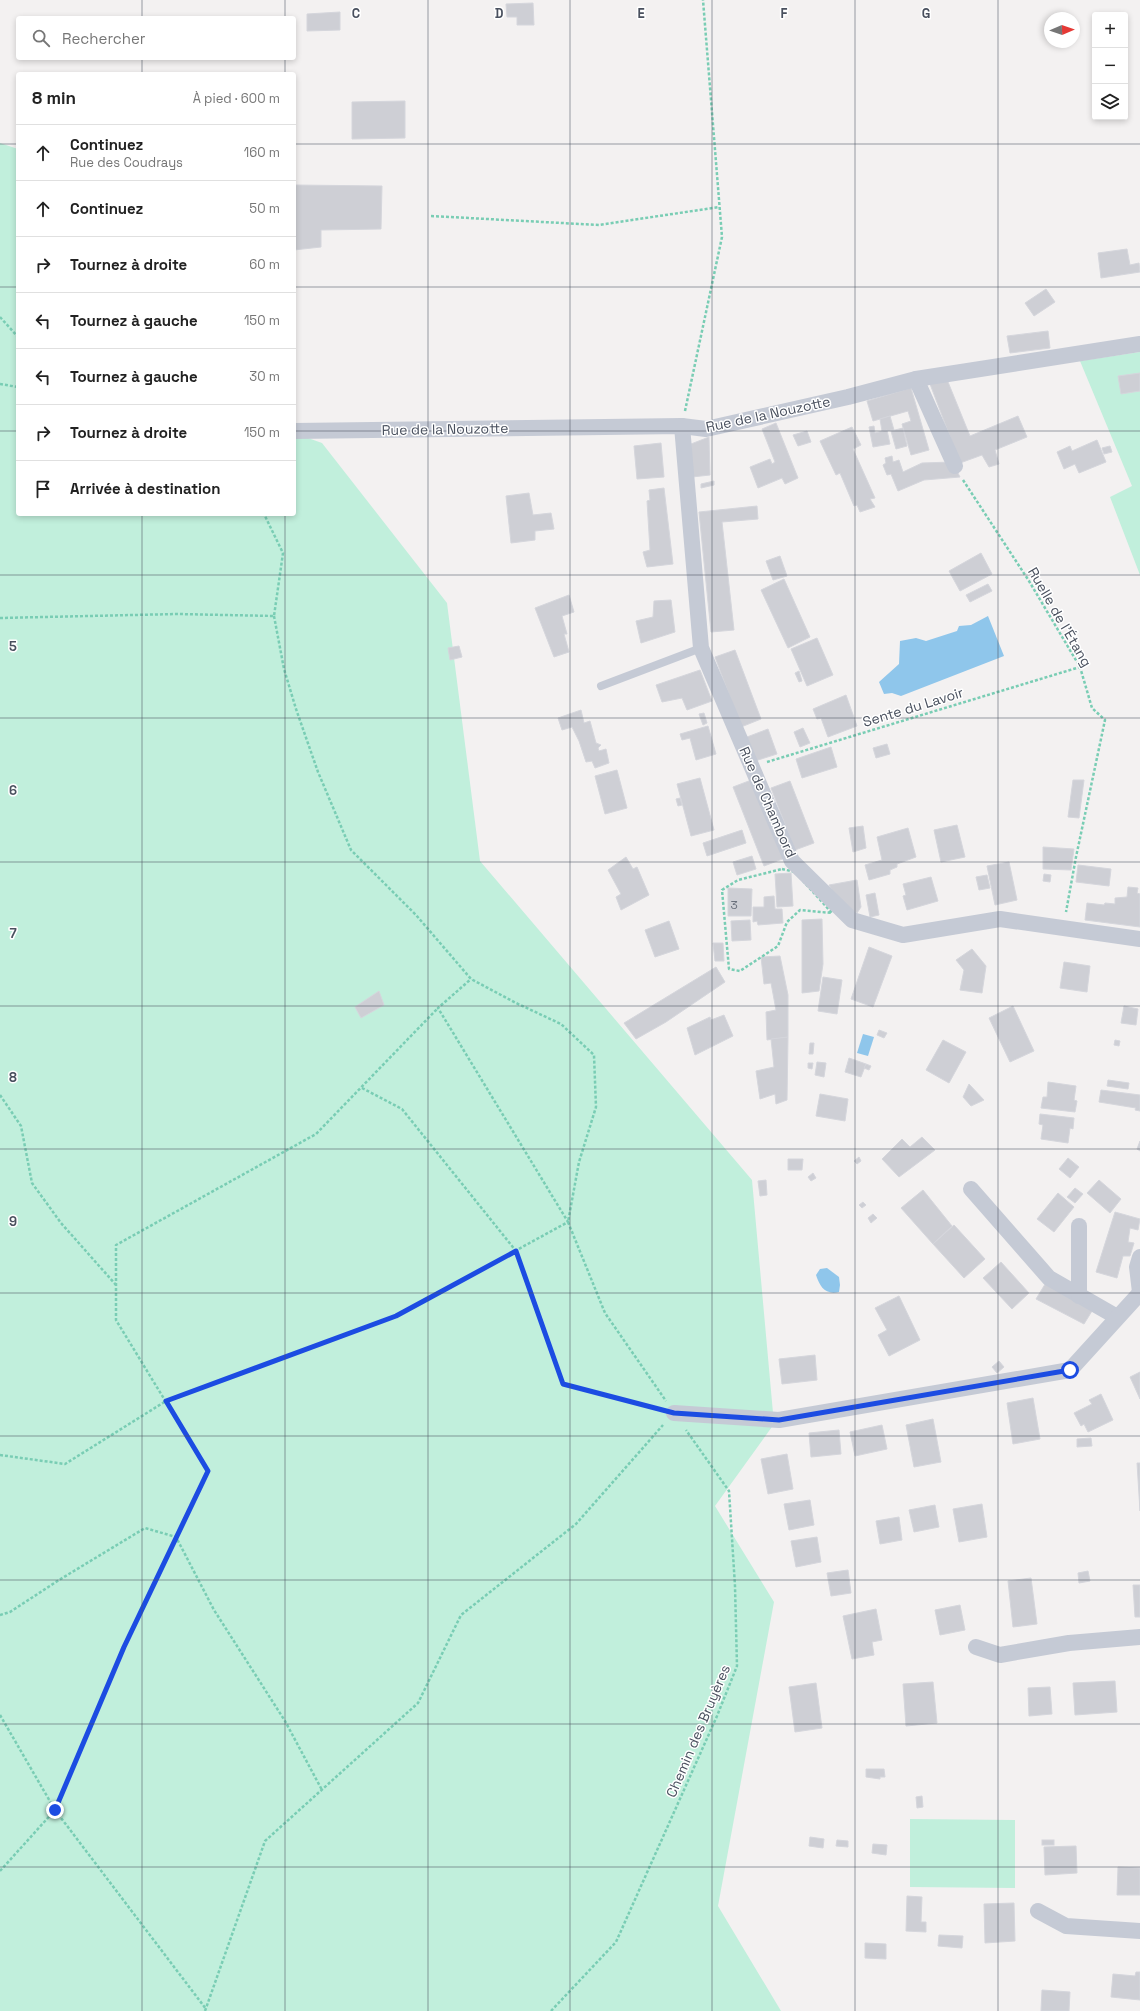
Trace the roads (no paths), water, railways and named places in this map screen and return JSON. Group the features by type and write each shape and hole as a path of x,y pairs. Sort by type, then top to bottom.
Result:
{"street":[{"name":"Rue de la Nouzotte","path":"296,431 682,426 706,429 848,397 916,379 1140,344"},
{"path":"916,379 955,466"},
{"name":"Rue de Chambord","path":"682,426 701,648 792,861 852,920 903,935 1000,919 1063,929 1140,938"},
{"path":"971,1189 1050,1278 1117,1317"},
{"path":"1079,1226 1079,1296"},
{"path":"674,1413 779,1420 1070,1370 1140,1293 1138,1267 1140,1257"},
{"path":"976,1647 1000,1654 1069,1643 1140,1637"},
{"path":"1038,1911 1066,1926 1140,1931"}],"lane":[{"path":"601,686 701,648"}],"water":[{"path":"988,616 1004,656 901,696 892,693 884,694 879,682 899,664 900,641 916,638 926,641 957,631 959,626 971,625"},
{"path":"863,1034 874,1037 868,1056 857,1053"},
{"path":"827,1268 839,1277 839,1292 834,1293 827,1291 819,1283 816,1275 820,1269"}]}
